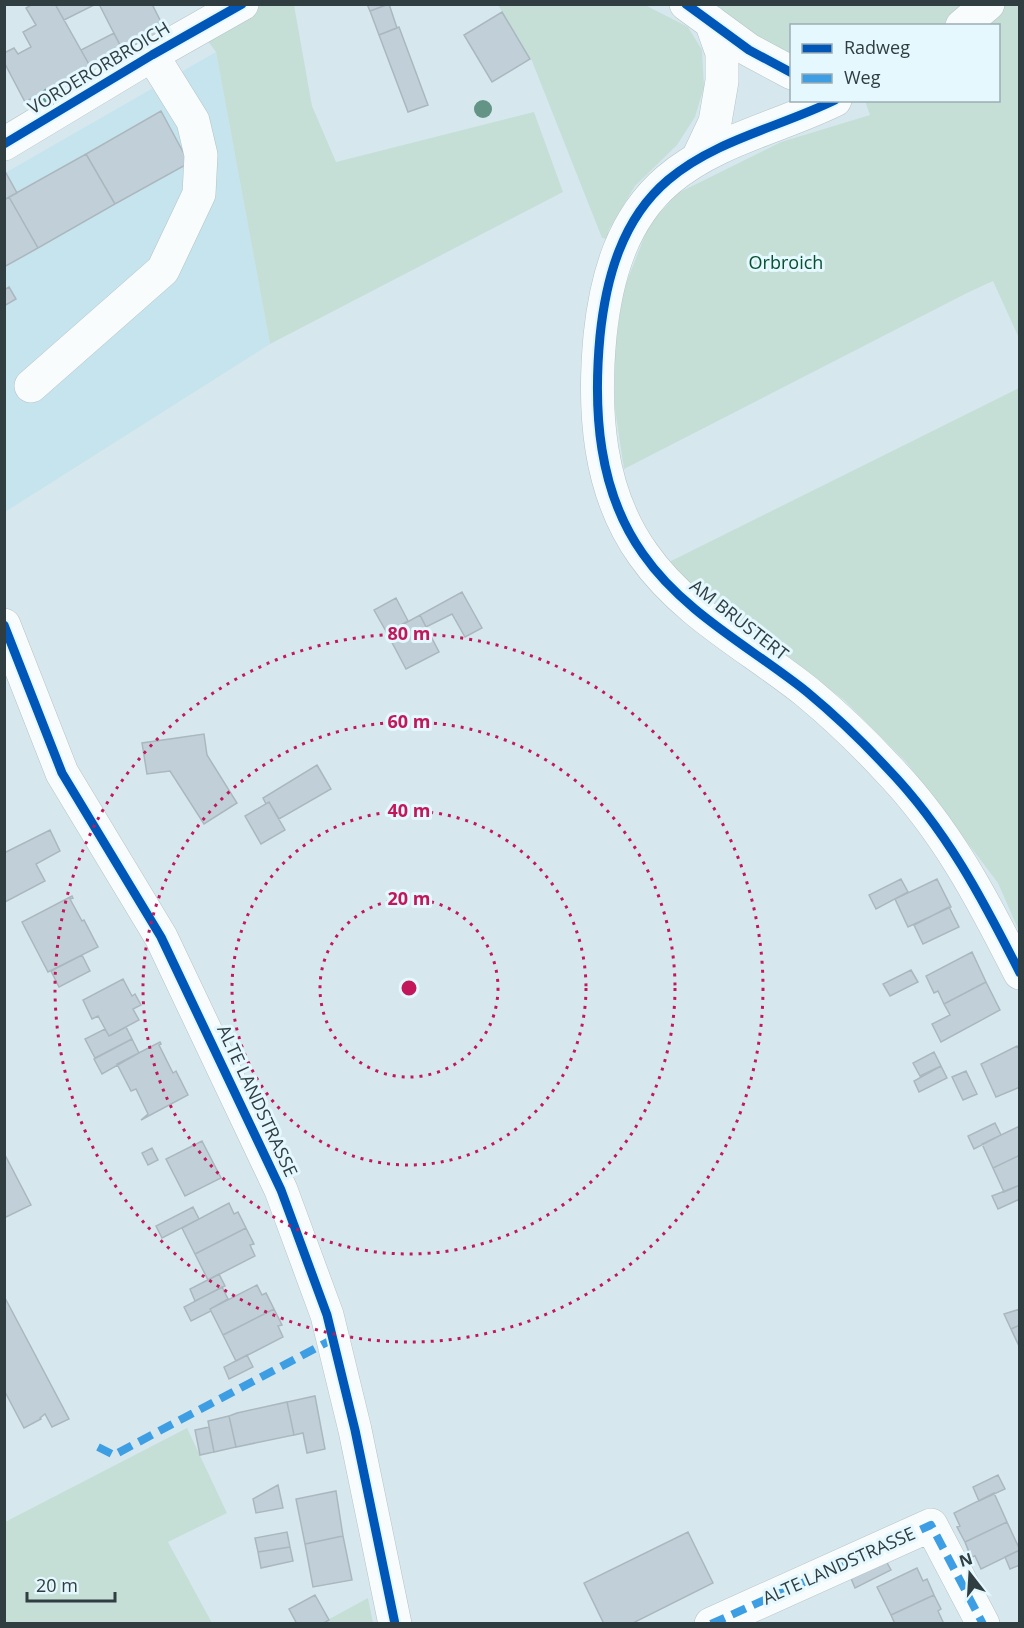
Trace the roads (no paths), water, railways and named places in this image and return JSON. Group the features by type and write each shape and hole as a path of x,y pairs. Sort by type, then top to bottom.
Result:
{"street":[{"name":"VORDERORBROICH","path":"4,144 242,4"},
{"path":"964,24 988,4"},
{"path":"698,13 749,50 790,72"},
{"path":"698,13 722,53 722,81 715,122 698,158"},
{"path":"31,387 163,270 199,194 201,155 193,121 152,55"},
{"name":"AM BRUSTERT","path":"831,102 698,158 668,181 644,205 623,240 612,270 602,313 597,365 598,425 604,466 616,506 642,554 672,588 704,617 806,692 849,729 922,808 944,836 978,891 1020,973"},
{"name":"ALTE LANDSTRASSE","path":"4,625 62,773 161,937 281,1190 327,1316 355,1430 395,1623"},
{"name":"ALTE LANDSTRASSE","path":"711,1623 931,1525 983,1623"}],"park label":[{"name":"Orbroich","path":"786,263"}]}
